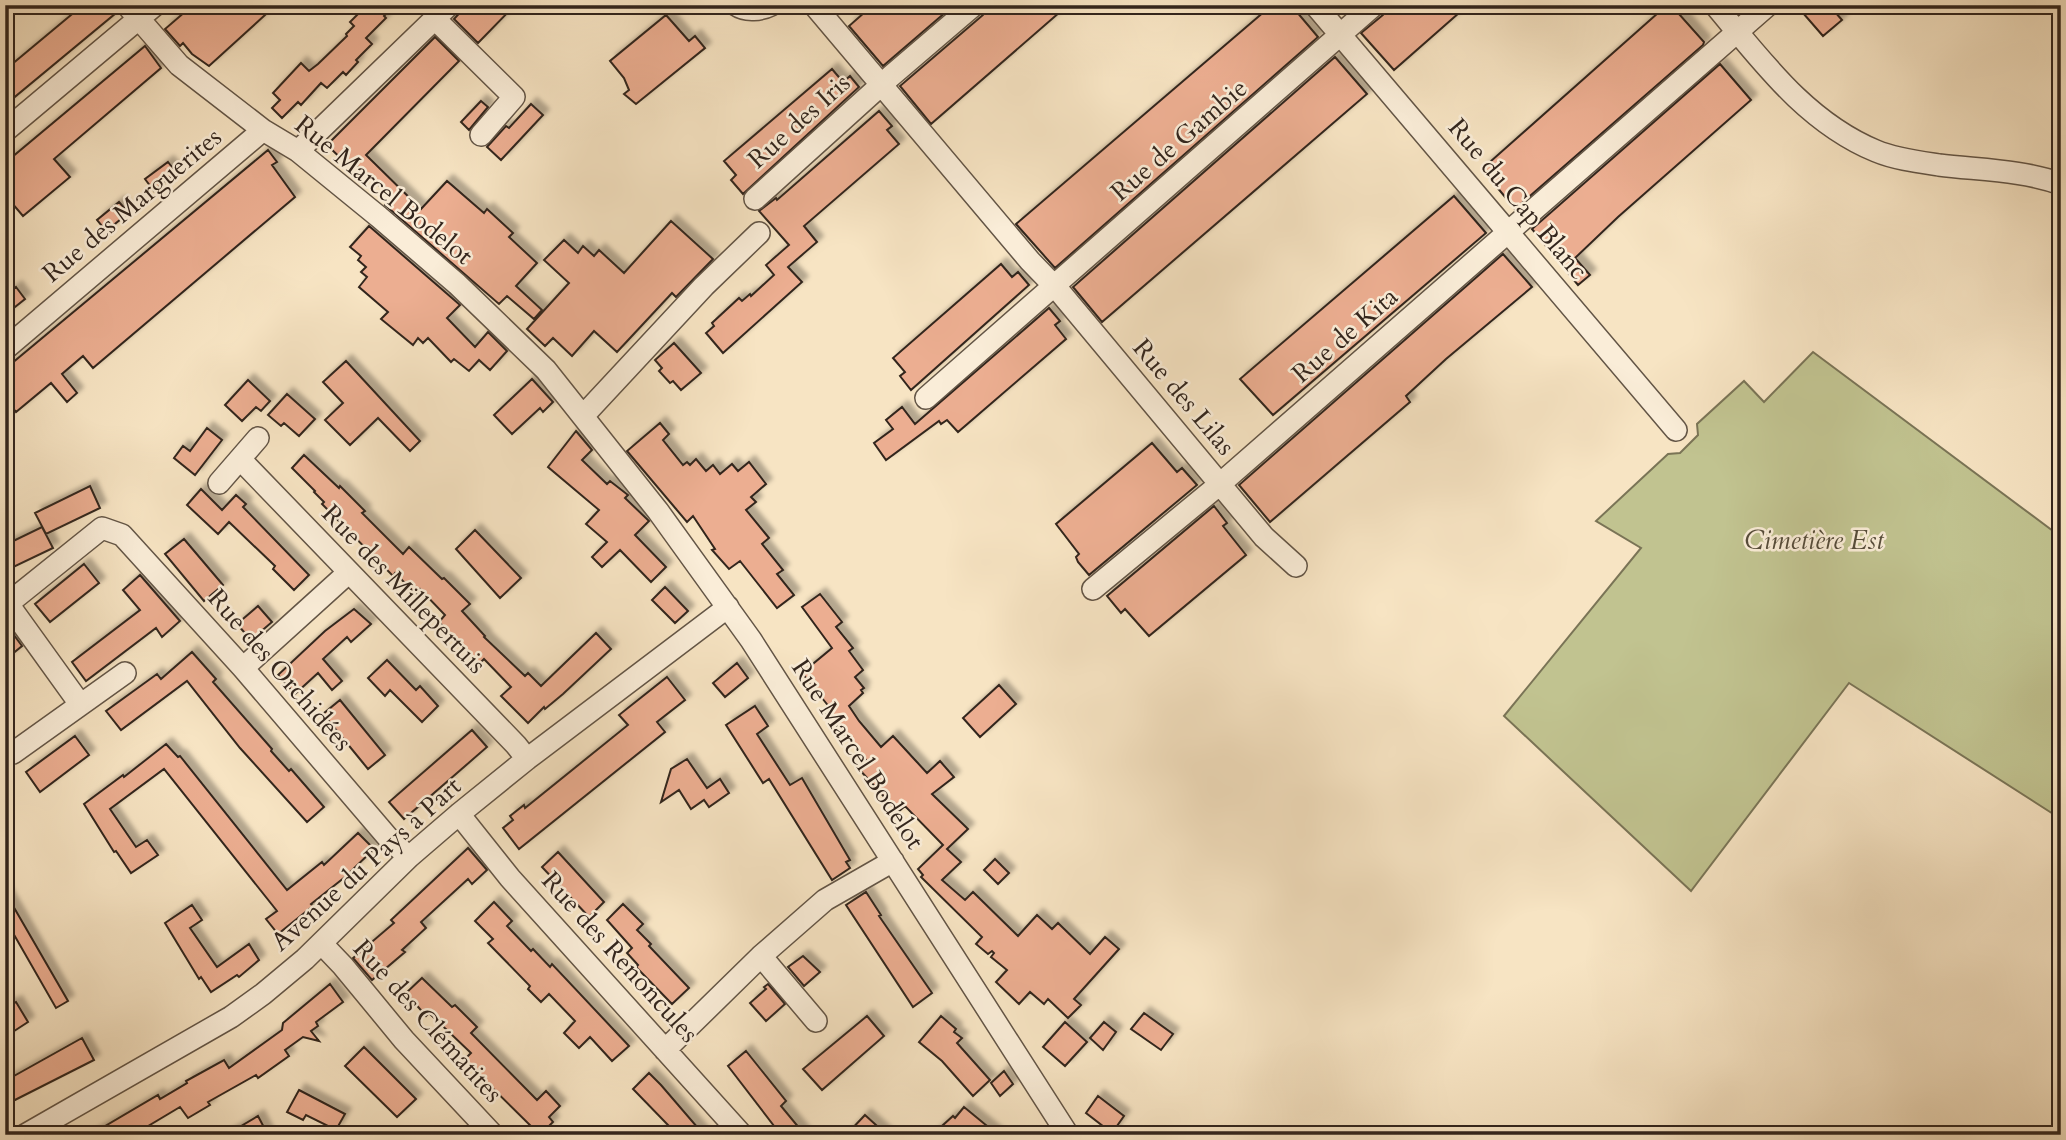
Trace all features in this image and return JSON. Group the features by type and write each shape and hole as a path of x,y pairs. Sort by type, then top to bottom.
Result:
{"street":[{"path":"736,5 738,8 761,10 772,5"},
{"name":"Rue des Lilas","path":"814,5 1220,484 1093,589"},
{"name":"Rue des Iris","path":"755,200 974,5"},
{"name":"Rue du Cap Blanc","path":"1315,5 1509,230 1676,430"},
{"name":"Rue de Gambie","path":"926,398 1374,5"},
{"path":"1715,5 1788,92 1809,111 1854,140 1878,152 1938,164 2012,173 2061,184"},
{"name":"Rue de Kita","path":"1220,484 1768,5"},
{"path":"5,131 140,10"},
{"name":"Rue Marcel Bodelot","path":"140,10 179,65 263,130 298,151 457,284 546,370 658,511 751,640 1068,1135"},
{"path":"298,151 442,12 514,97 481,135"},
{"name":"Rue des Marguerites","path":"5,349 263,130"},
{"path":"583,416 704,286 759,233"},
{"path":"219,483 258,438"},
{"name":"Rue des Millepertuis","path":"240,459 516,744 527,759"},
{"path":"1220,484 1264,537 1296,566"},
{"name":"Rue des Orchidées","path":"7,605 102,528 122,535 243,668 390,840 409,857"},
{"path":"243,668 348,573"},
{"path":"7,605 80,704"},
{"name":"Avenue du Pays à Part","path":"25,1135 231,1017 263,994 321,944 409,857 459,814 727,607"},
{"path":"13,753 125,673"},
{"name":"Rue des Renoncules","path":"459,814 510,878 742,1135"},
{"path":"665,1050 761,956 825,900 893,861"},
{"name":"Rue des Clématites","path":"321,944 343,966 404,1040 493,1135"},
{"path":"761,956 816,1021"}],"green space":[{"name":"Cimetière Est","path":"1813,352 2061,537 2061,819 1849,683 1691,891 1504,716 1641,548 1596,521 1668,454 1680,453 1698,435 1697,424 1744,381 1764,402"}],"building":[{"path":"83,5 110,5 116,13 5,105 5,70"},
{"path":"193,5 276,5 209,66 192,54 183,43 180,46 165,29"},
{"path":"367,5 394,5 384,16 386,18 366,38 372,44 346,75 343,72 327,88 321,83 301,105 298,102 282,118 272,108 280,100 273,93 301,63 309,71 318,64 347,36 354,26 350,22"},
{"path":"467,5 515,5 478,43 454,19"},
{"path":"873,5 907,5 912,12 920,5 954,5 883,66 849,26"},
{"path":"987,5 1068,5 931,124 900,86 983,15"},
{"path":"1272,5 1291,5 1318,37 1055,268 1016,224"},
{"path":"1387,5 1468,5 1394,70 1361,33 1383,15"},
{"path":"1667,5 1671,5 1704,42 1703,45 1515,209 1482,169"},
{"path":"1796,5 1829,5 1842,20 1823,36"},
{"path":"666,15 689,41 695,36 705,48 636,104 624,94 629,90 624,78 610,61"},
{"path":"435,37 459,61 366,155 421,209 447,181 484,213 487,209 513,233 509,237 537,263 516,286 542,310 534,319 507,296 499,304 385,205 392,197 356,165 352,169 327,145"},
{"path":"145,46 161,68 54,159 70,177 23,216 5,195 5,163"},
{"path":"1335,57 1367,94 1102,322 1073,287"},
{"path":"1720,64 1751,100 1575,258 1590,275 1578,285 1532,229"},
{"path":"832,69 843,82 850,76 859,87 743,194 731,180 736,175 724,161"},
{"path":"481,101 488,107 469,130 461,122"},
{"path":"531,104 543,115 501,160 487,147"},
{"path":"879,111 892,126 887,130 899,144 804,226 817,242 788,267 802,282 723,353 706,333 714,326 712,323 739,298 742,301 750,294 751,296 774,275 766,265 789,245 759,211 776,198 777,200"},
{"path":"268,150 277,162 272,165 295,197 93,368 83,356 62,374 77,393 67,402 51,383 16,412 5,399 5,369"},
{"path":"168,162 176,172 154,191 145,179"},
{"path":"1454,196 1486,233 1273,415 1240,379"},
{"path":"119,202 126,210 126,215 106,231 97,220"},
{"path":"671,221 713,259 676,297 672,293 617,352 594,331 572,356 553,338 545,346 527,329 569,283 544,260 564,240 578,253 583,246 594,256 599,250 624,273"},
{"path":"369,226 460,305 447,318 475,347 488,332 507,351 490,370 479,360 469,371 454,359 451,362 428,338 423,343 418,338 413,345 381,319 388,312 359,287 367,277 361,272 366,267 358,260 361,256 350,247"},
{"path":"1503,254 1532,287 1406,396 1410,402 1270,522 1239,485"},
{"path":"1001,264 1012,277 1018,272 1029,285 911,390 900,376 905,372 893,358"},
{"path":"16,287 25,299 5,315 5,296"},
{"path":"1049,308 1060,321 1055,325 1066,339 958,432 947,420 941,424 939,421 886,460 874,443 893,429 886,420 902,407 915,424"},
{"path":"674,343 701,373 681,390 659,371 662,368 655,360"},
{"path":"346,361 420,441 410,451 378,418 350,445 325,420 343,403 323,382"},
{"path":"532,379 553,402 543,412 540,408 512,434 494,415"},
{"path":"248,380 270,401 261,411 256,407 242,421 225,405"},
{"path":"287,394 315,419 299,436 284,423 281,426 268,415"},
{"path":"660,423 669,434 663,440 683,465 687,462 690,465 696,459 706,471 713,465 720,474 732,464 738,471 749,462 766,484 751,497 756,502 746,510 769,538 762,544 783,570 777,574 794,595 777,608 740,561 729,569 712,550 715,549 693,516 687,522 627,451"},
{"path":"207,428 222,440 195,475 174,458 183,446 190,451"},
{"path":"576,431 592,450 582,460 607,484 610,481 628,495 625,498 649,521 635,535 666,567 651,582 620,550 602,567 592,557 607,542 586,524 599,510 548,467"},
{"path":"1152,443 1177,472 1182,468 1197,485 1089,575 1078,562 1076,557 1079,554 1056,524"},
{"path":"304,455 365,511 362,513 403,554 409,547 470,604 462,611 484,637 525,676 528,673 541,686 596,633 611,649 528,723 501,696 511,687 484,659 479,664 439,622 445,615 420,589 416,594 395,573 393,576 322,504 324,502 315,491 292,468"},
{"path":"90,486 100,508 46,534 35,513"},
{"path":"201,489 222,510 236,495 246,504 243,507 309,575 294,590 273,569 275,566 229,522 218,534 187,505"},
{"path":"1214,506 1227,523 1223,526 1246,555 1149,636 1125,609 1121,613 1107,596"},
{"path":"42,527 53,548 5,571 5,545"},
{"path":"475,530 521,578 500,598 456,549"},
{"path":"184,539 223,585 204,601 165,554"},
{"path":"84,564 99,583 50,622 35,604"},
{"path":"140,575 180,621 162,637 156,628 86,681 72,662 140,610 123,590"},
{"path":"665,587 688,611 675,623 652,600"},
{"path":"820,594 842,622 836,627 853,648 849,651 863,670 855,677 864,688 861,690 863,693 849,706 859,721 881,747 893,736 927,773 940,761 954,777 932,794 968,829 947,849 961,862 942,880 965,900 973,892 1018,936 1037,915 1052,929 1058,923 1090,954 1105,937 1119,949 1074,999 1081,1005 1068,1018 1048,999 1044,1004 1030,992 1019,1004 996,982 1007,970 991,957 994,953 992,951 988,954 976,944 982,937 921,877 923,875 918,869 943,845 905,806 898,812 858,768 866,760 825,712 830,708 802,673 832,648 802,607"},
{"path":"258,606 272,622 251,640 237,624"},
{"path":"354,609 371,624 351,642 347,637 323,659 342,681 332,690 318,673 295,694 278,675 325,631"},
{"path":"5,623 22,646 5,660"},
{"path":"192,652 216,679 213,682 271,751 289,771 291,769 324,807 307,822 240,748 187,681 121,730 106,711 157,674 161,679"},
{"path":"387,660 416,690 420,686 438,706 422,722 390,690 385,696 368,678"},
{"path":"737,663 748,678 725,697 713,683"},
{"path":"667,677 685,700 657,722 665,732 519,849 503,828 513,820 510,816 524,805 525,808 628,725 619,715"},
{"path":"999,685 1016,704 980,737 963,718"},
{"path":"340,700 385,755 368,769 323,714"},
{"path":"755,706 768,726 757,734 790,785 802,778 850,860 846,862 850,868 832,880 769,779 763,783 726,725"},
{"path":"472,730 487,747 404,819 389,802"},
{"path":"75,736 89,755 40,792 26,772"},
{"path":"166,744 180,756 287,890 322,862 324,865 358,833 374,849 311,904 313,906 278,934 266,919 277,911 164,769 110,809 136,847 147,840 158,855 131,873 116,851 114,852 84,804"},
{"path":"687,759 707,788 720,779 729,793 709,807 704,800 691,809 679,790 661,802 671,769"},
{"path":"468,848 487,870 472,884 468,879 421,922 426,928 402,950 405,952 372,980 353,958 394,923 391,920"},
{"path":"558,852 604,902 589,917 542,867"},
{"path":"995,859 1009,873 998,884 984,870"},
{"path":"5,892 68,1001 56,1008 5,919"},
{"path":"866,892 881,915 879,916 932,993 913,1007 846,905"},
{"path":"494,902 512,921 507,926 531,951 533,949 550,967 552,964 629,1046 612,1061 590,1037 579,1048 564,1033 575,1021 549,994 541,1002 528,989 530,986 488,943 493,939 475,921"},
{"path":"623,904 643,924 637,930 651,944 649,946 689,988 672,1004 636,967 638,965 627,953 632,948 607,920"},
{"path":"192,905 202,920 190,928 217,967 249,944 259,960 239,977 237,975 211,992 201,977 199,979 165,923"},
{"path":"803,956 820,972 804,986 788,967"},
{"path":"422,978 477,1027 471,1033 537,1100 546,1091 560,1106 549,1117 553,1122 540,1135 464,1060 471,1053 429,1013 426,1016 406,993"},
{"path":"330,984 343,1002 316,1022 318,1026 311,1031 319,1041 303,1037 285,1050 289,1056 258,1078 256,1075 208,1102 210,1105 188,1118 180,1107 133,1135 90,1135 158,1095 160,1099 224,1060 229,1068 282,1030 283,1023"},
{"path":"768,984 785,1004 766,1021 750,1003"},
{"path":"5,1001 8,1006 16,1002 28,1022 5,1037"},
{"path":"1144,1013 1173,1034 1161,1050 1131,1029"},
{"path":"867,1016 884,1036 822,1090 803,1069"},
{"path":"941,1016 956,1029 954,1032 962,1038 957,1043 990,1080 973,1096 942,1061 919,1042"},
{"path":"1065,1022 1087,1042 1065,1066 1043,1047"},
{"path":"1104,1022 1116,1032 1103,1050 1090,1038"},
{"path":"82,1038 94,1060 5,1105 5,1081"},
{"path":"364,1047 416,1099 397,1117 345,1066"},
{"path":"746,1051 786,1101 781,1106 805,1135 781,1135 728,1066"},
{"path":"1004,1071 1013,1084 1000,1096 991,1083"},
{"path":"649,1073 704,1135 658,1135 668,1125 633,1089"},
{"path":"299,1090 345,1114 336,1130 306,1115 303,1120 287,1112"},
{"path":"1098,1096 1124,1116 1112,1133 1086,1113"},
{"path":"964,1107 998,1135 932,1135 953,1116 955,1118"},
{"path":"865,1115 887,1135 846,1135"},
{"path":"258,1116 268,1135 226,1135"}]}
